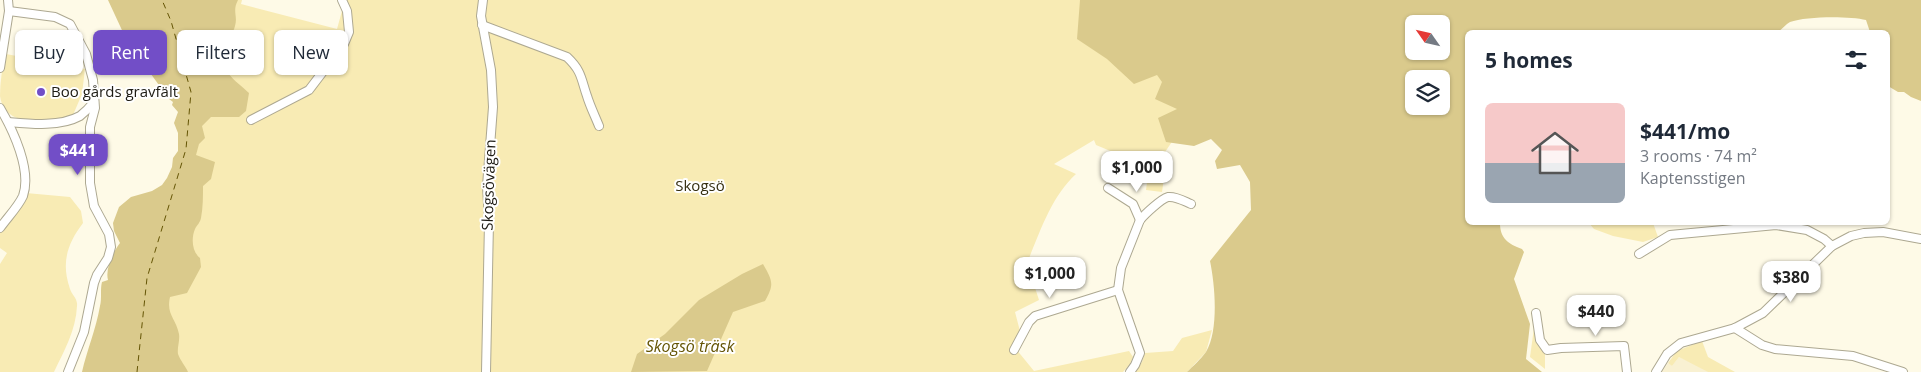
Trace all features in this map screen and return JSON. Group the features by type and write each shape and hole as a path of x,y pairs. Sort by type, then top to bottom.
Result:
{"street":[{"path":"0,68 9,11 8,0"},
{"path":"251,120 309,90 344,44 349,32 347,11 342,0"},
{"name":"Skogsövägen","path":"483,0 482,25 491,70 493,107 487,186 489,222 486,372"},
{"path":"9,11 55,17 70,24 86,54 93,80 95,108 90,127 90,183 94,206 109,234 111,247 108,258 97,274 84,332 68,372"},
{"path":"482,25 567,57 582,76 587,96 599,126"},
{"path":"10,122 33,124 64,121 81,115 94,102"},
{"path":"0,108 10,122 23,165 25,185 22,198 0,228"},
{"path":"1108,188 1133,204 1140,220"},
{"path":"1130,372 1135,366 1140,353 1118,290 1121,268 1144,214 1167,198 1178,198 1191,204"},
{"path":"1639,254 1670,235 1776,225 1807,230 1824,239 1832,246"},
{"path":"1883,232 1884,225"},
{"path":"1656,372 1667,354 1681,343 1735,328 1764,313 1832,246 1852,236 1864,233 1883,232 1921,239"},
{"path":"1014,350 1029,322 1035,316 1118,290"},
{"path":"1536,313 1540,340 1548,350 1624,346 1627,372"},
{"path":"1735,328 1762,345 1775,349 1852,356 1903,372"}],"shaded area":[{"path":"1679,357 1708,372 1662,372 1668,363 1672,366"}],"green space":[{"name":"Skogsö","path":"176,0 242,0 241,4 337,29 345,0 1268,0 1163,155 1165,171 1162,192 1146,190 1149,167 1096,145 1094,140 1054,164 1076,174 1067,183 1053,204 1027,263 1039,300 1015,312 1022,339 1016,349 1034,371 1129,351 1133,357 1123,372 134,372 187,176 181,75 264,75 264,30 178,30"},
{"path":"6,54 15,56 15,75 83,75 83,69 85,69 82,94 73,115 41,121 19,119 10,114 4,107 0,96"},
{"path":"26,193 70,197 81,211 83,223 69,246 66,262 67,280 77,304 76,315 69,340 54,372 0,372 0,264 7,253 0,248 0,231"},
{"path":"1591,225 1654,225 1658,237 1643,242 1613,236 1594,229"},
{"path":"1534,328 1545,351 1545,369 1530,357"},
{"path":"1212,330 1206,352 1187,372 1135,372 1142,362 1145,353 1173,351 1182,338"},
{"path":"1702,341 1708,357 1735,372 1708,372 1679,357 1672,366 1668,363 1677,351"}],"water":[{"path":"108,0 238,0 235,7 236,19 234,30 177,30 177,75 230,75 249,93 246,111 239,117 211,117 202,126 205,138 199,144 196,155 215,162 211,179 203,186 201,218 193,236 194,249 200,258 201,267 187,293 170,297 169,303 170,312 179,334 178,354 188,372 82,372 101,303 102,282 108,280 110,261 120,243 114,231 113,223 119,207 131,197 152,191 162,185 172,167 173,158 178,151 178,133 174,123 178,112 172,105 173,102 152,75 167,75 167,30 122,30"},
{"path":"1080,0 1921,0 1921,101 1890,87 1890,30 1869,30 1866,20 1828,17 1797,20 1788,23 1780,30 1465,30 1465,225 1500,225 1501,233 1506,240 1524,252 1514,279 1530,324 1526,359 1542,372 1187,372 1206,352 1213,332 1215,307 1210,261 1251,210 1250,182 1240,165 1217,169 1215,161 1222,150 1211,139 1194,146 1166,142 1158,118 1177,109 1155,99 1162,82 1157,75 1134,84 1107,59 1077,39"},
{"name":"Skogsö träsk","path":"763,264 771,282 765,301 733,312 707,371 631,372 637,354 665,334 699,300 742,274"}],"ferry route":[{"path":"137,372 147,278 186,149 191,92 171,21 162,0"}],"place":[{"name":"Boo gårds gravfält","path":"41,92"}]}
